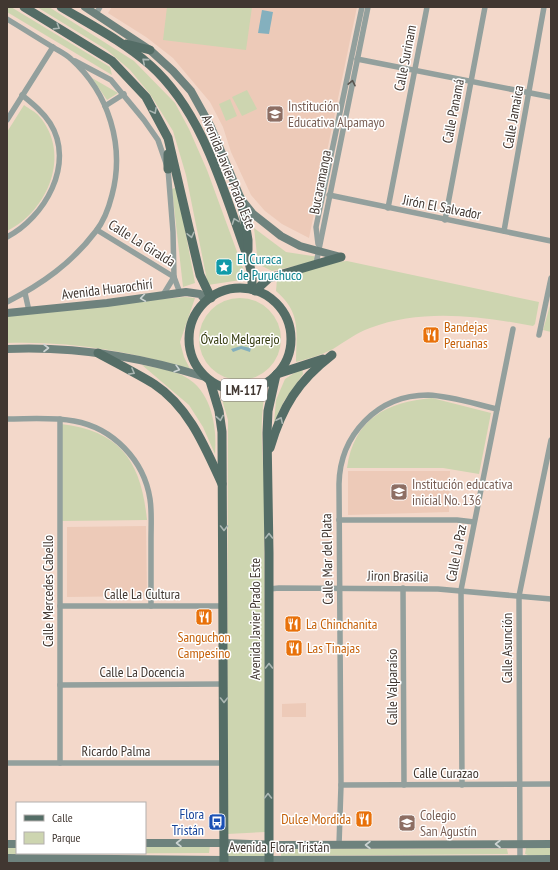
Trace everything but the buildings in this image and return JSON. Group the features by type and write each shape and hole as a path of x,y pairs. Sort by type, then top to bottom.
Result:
{"main road":[{"path":"24,7 112,62 146,97 168,138 200,275 208,299"},
{"name":"Avenida Javier Prado Este","path":"62,7 121,43 159,74 177,95 191,115 223,188 248,258 254,290"},
{"path":"85,7 98,10 150,50 173,71 191,91 211,127 241,199 248,240 248,258"},
{"path":"121,43 150,50"},
{"path":"168,138 168,169"},
{"path":"241,199 253,214 281,236 300,246 318,247 341,257"},
{"path":"254,290 268,278 341,257"},
{"name":"LM-117","path":"268,471 270,449 278,423 290,399 306,378 332,355 276,375 261,385 245,390 232,390 221,386 208,379 198,368 192,357 189,339 192,321 208,299 229,289 254,290 267,296 277,304 284,314 289,326 291,339 289,352 276,375"},
{"name":"Avenida Huarochirí","path":"7,312 29,311 193,292 208,299"},
{"path":"7,349 52,348 98,353 156,363 208,379 221,421 224,489 224,862"},
{"path":"98,353 154,384 174,401 192,423 224,489"},
{"name":"Avenida Javier Prado Este","path":"269,862 269,590 267,422 276,375"},
{"name":"Avenida Flora Tristán","path":"146,843 224,843 268,845 551,844"},
{"name":"Avenida Flora Tristán","path":"7,858 25,861 224,862 551,859"}],"street":[{"name":"Bucaramanga","path":"318,247 316,227 362,7"},
{"name":"Bucaramanga","path":"316,264 318,247 368,7"},
{"name":"Calle Surinam","path":"388,208 427,7"},
{"name":"Calle Panamá","path":"444,220 485,7"},
{"name":"Calle Jamaica","path":"504,231 544,7"},
{"path":"7,19 71,58 111,80 124,94 158,140 168,169 173,232 174,277 180,293"},
{"path":"7,120 53,47"},
{"path":"7,302 25,293 65,266 97,230 109,207 115,182 117,156 112,125 105,106 90,81 71,58"},
{"path":"357,59 551,97"},
{"path":"105,106 124,94"},
{"path":"7,237 30,221 46,201 56,181 59,162 57,142 51,124 39,109 22,95"},
{"name":"Jirón El Salvador","path":"329,195 551,241"},
{"name":"Calle La Giralda","path":"97,230 174,277"},
{"path":"164,295 174,277"},
{"path":"539,335 551,278"},
{"path":"25,293 29,311"},
{"name":"Calle La Paz","path":"462,785 461,590 512,330"},
{"name":"Calle Mar del Plata","path":"339,845 341,785 339,468 342,457 355,432 375,412 402,399 427,395 497,409"},
{"path":"7,419 60,419 87,424 115,439 132,457 143,476 151,507 151,606"},
{"name":"Calle Mercedes Cabello","path":"60,419 60,763"},
{"name":"Calle Asunción","path":"520,859 519,596 551,440"},
{"path":"339,520 457,520 474,522"},
{"name":"Jiron Brasilia","path":"269,590 279,588 403,588 461,590 551,599"},
{"name":"Calle Valparaíso","path":"403,588 404,785"},
{"name":"Calle La Cultura","path":"60,606 224,606"},
{"name":"Calle La Docencia","path":"60,685 224,684"},
{"name":"Ricardo Palma","path":"7,763 224,763"},
{"name":"Calle Curazao","path":"341,785 551,784"}],"shaded area":[{"name":"Institución Educativa Alpamayo","path":"112,7 357,7 309,238 282,224 265,211 251,195 231,152 223,127 210,102 173,58 146,37 108,13"},
{"name":"Institución educativa inicial No. 136","path":"348,471 450,471 449,512 348,515"},
{"path":"146,526 147,596 67,597 67,527"},
{"path":"306,703 306,717 282,717 282,704"}],"green space":[{"path":"7,7 11,7 110,67 112,75 7,12"},
{"path":"37,7 49,7 134,61 175,103 189,129 207,170 247,279 208,285 186,175 173,131 150,94 130,70 107,50"},
{"path":"167,7 252,7 246,50 163,40"},
{"path":"92,78 118,93 107,100"},
{"path":"247,90 257,109 242,116 232,97"},
{"path":"230,99 237,116 226,121 219,104"},
{"path":"24,105 38,115 49,131 54,147 54,164 51,180 44,196 34,210 22,222 7,231 7,132"},
{"path":"177,187 195,283 183,287 172,189"},
{"path":"254,228 286,252 319,257 317,261 272,271 258,264"},
{"path":"347,261 539,302 535,324 533,326 472,317 430,316 410,318 370,328 333,349 314,357 296,362 297,332 294,315 284,299 276,291 277,279 337,262"},
{"path":"185,297 195,298 180,342 184,357 190,369 145,357 100,348 54,344 7,343 7,313"},
{"name":"Óvalo Melgarejo","path":"232,298 248,298 263,305 274,316 281,331 281,347 278,355 269,368 256,377 248,380 232,380 217,373 206,362 199,347 199,331 206,316 217,305"},
{"path":"551,302 551,332 543,330"},
{"path":"142,365 170,371 183,376 194,383 200,390 210,407 214,426 215,454 203,427 189,405"},
{"path":"302,368 303,374 284,401 274,423 276,400 285,379"},
{"path":"220,393 236,399 264,398 262,449 264,479 265,832 227,834 228,420"},
{"path":"432,398 491,413 479,474 443,468 347,468 351,451 357,437 365,425 375,416 400,404"},
{"path":"61,424 82,428 99,434 113,442 125,453 140,482 147,520 61,521"},
{"path":"7,845 16,845 16,854 7,854"},
{"path":"146,845 210,845 209,853 146,853"},
{"path":"225,846 265,846 266,854 263,857 229,857 224,853"},
{"path":"551,847 551,855 525,854 526,848"},
{"path":"281,849 507,849 508,854 281,856"}],"water":[{"path":"262,10 273,12 269,34 258,33"},
{"path":"241,346 251,348 250,352 241,349 233,352 231,349"}],"place":[{"name":"Institución Educativa Alpamayo","path":"275,114"},
{"name":"El Curaca de Puruchuco","path":"224,267"},
{"name":"Bandejas Peruanas","path":"431,335"},
{"name":"Institución educativa inicial No. 136","path":"399,492"},
{"name":"Sanguchon Campesino","path":"204,617"},
{"name":"La Chinchanita","path":"293,624"},
{"name":"Las Tinajas","path":"294,648"},
{"name":"Dulce Mordida","path":"364,819"},
{"name":"Flora Tristán","path":"217,822"},
{"name":"Colegio San Agustín","path":"407,823"}]}
